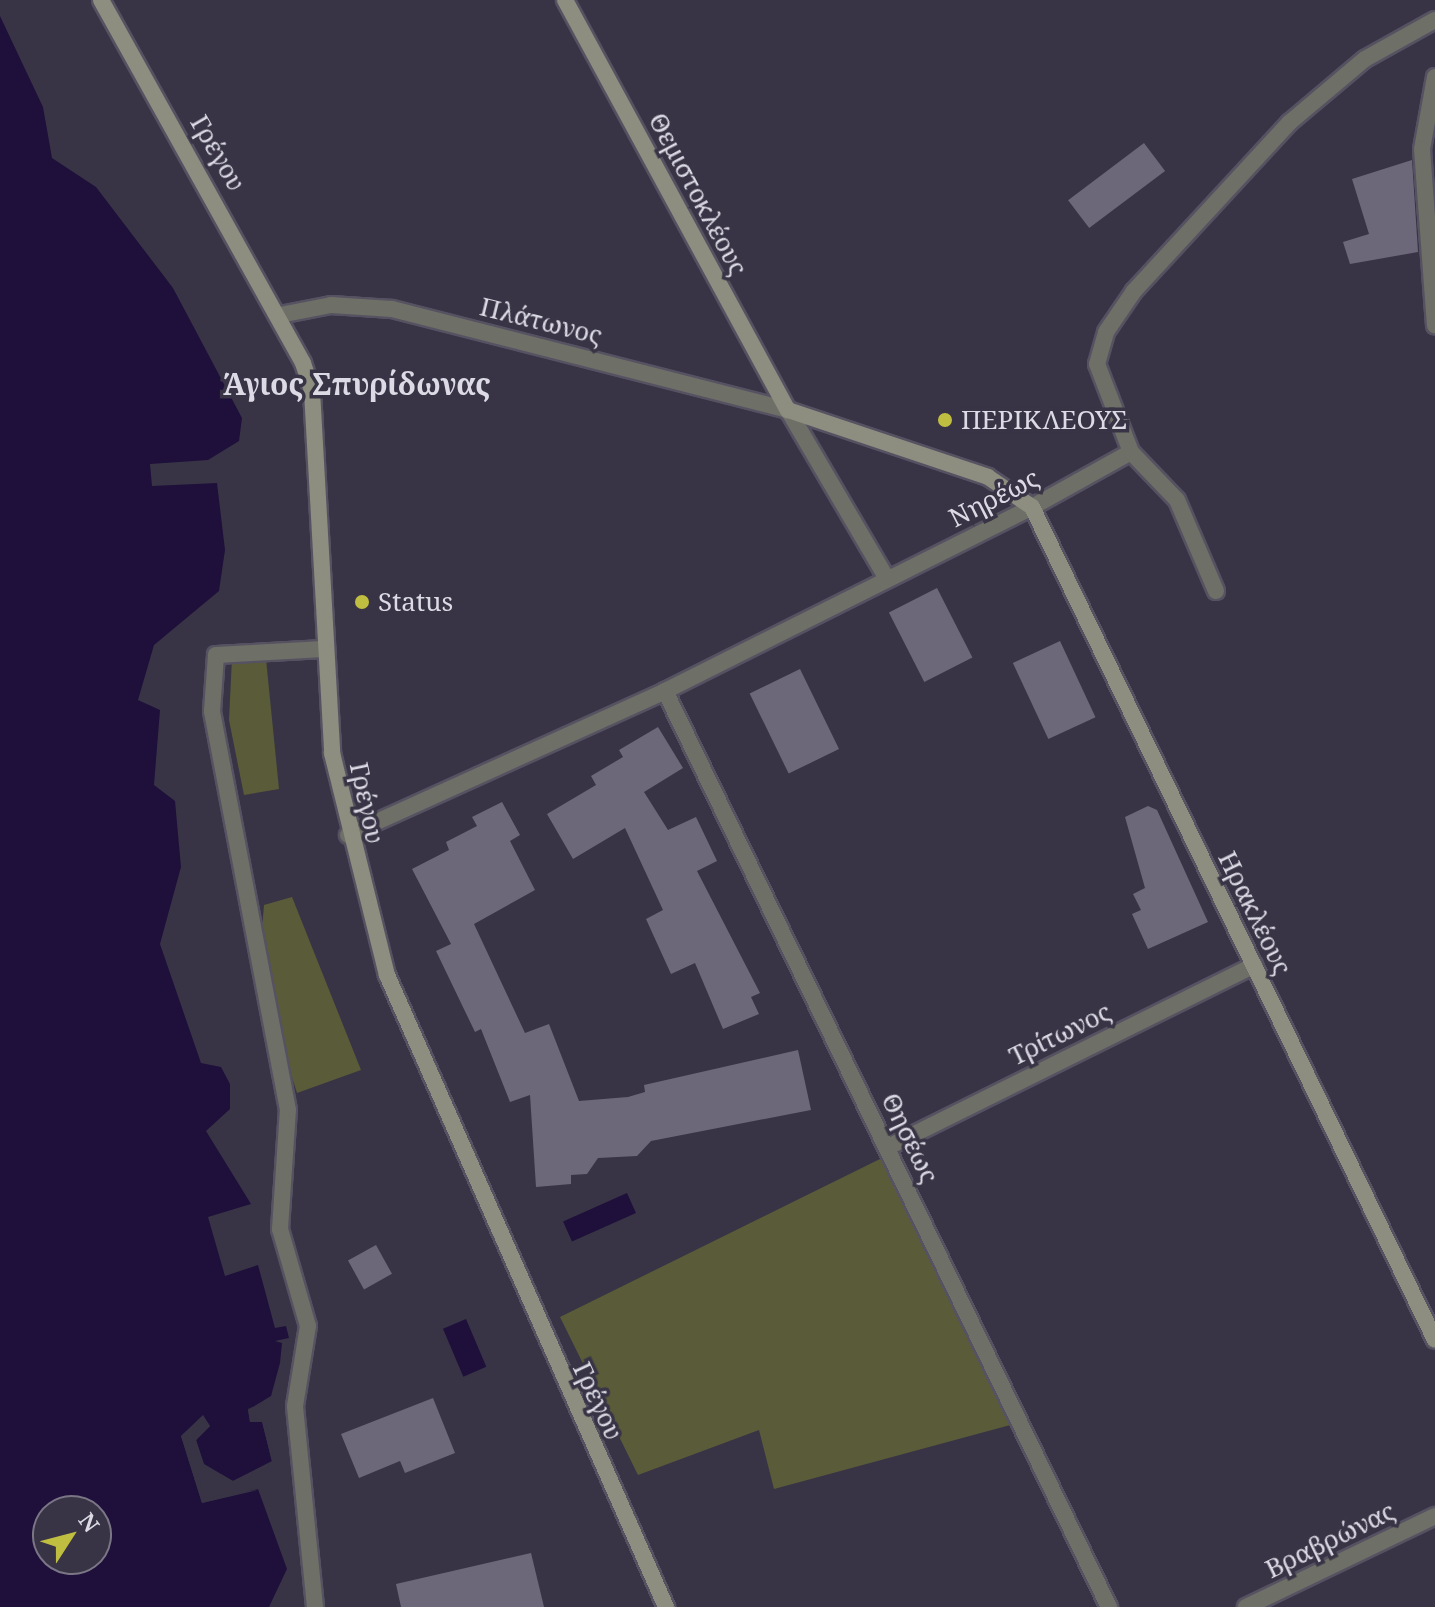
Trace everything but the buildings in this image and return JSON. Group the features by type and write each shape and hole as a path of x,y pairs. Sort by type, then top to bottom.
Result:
{"main road":[{"name":"Γρέγου","path":"101,0 280,315 312,391 332,753 348,835 387,975 666,1607"},
{"name":"Θεμιστοκλέους","path":"565,0 788,410"},
{"path":"788,410 988,477 1032,507"},
{"name":"Ηρακλέους","path":"1032,507 1435,1340"}],"street":[{"path":"1216,591 1177,500 1131,452 1097,364 1106,332 1134,291 1289,123 1365,59 1435,20"},
{"path":"1435,77 1422,149 1435,326"},
{"name":"Πλάτωνος","path":"280,315 331,305 403,311 788,410"},
{"path":"788,410 887,579"},
{"name":"Νηρέως","path":"348,835 665,691 1032,507 1131,452"},
{"path":"315,1607 295,1406 308,1326 280,1229 288,1110 212,711 216,655 324,649"},
{"name":"Θησέως","path":"665,691 1109,1607"},
{"name":"Τρίτωνος","path":"888,1147 1254,965"},
{"name":"Βραβρώνας","path":"1246,1607 1435,1516"}],"green space":[{"path":"232,658 266,659 279,789 244,795 229,720"},
{"path":"292,897 361,1070 297,1093 268,1003 262,929 264,905"},
{"path":"884,1157 1014,1424 774,1489 759,1430 638,1475 560,1317"}],"shaded area":[{"path":"0,16 43,107 52,158 96,187 173,288 242,418 239,441 208,460 150,464 152,486 217,483 225,550 219,591 154,645 138,700 160,710 154,785 175,801 181,867 160,944 201,1063 221,1067 230,1084 230,1109 206,1131 251,1204 208,1217 225,1276 258,1265 275,1328 286,1326 289,1338 275,1341 282,1343 271,1396 248,1410 250,1422 262,1421 272,1462 233,1481 204,1465 196,1440 210,1426 203,1416 181,1436 202,1503 258,1489 287,1569 269,1607 0,1607"},
{"path":"627,1193 636,1213 572,1242 563,1221"},
{"path":"466,1319 486,1367 463,1377 443,1329"}],"pier":[{"path":"265,1402 253,1418 265,1420 276,1463 235,1485 201,1466 192,1440 202,1421 186,1437 205,1498 262,1489 202,1503 181,1436 203,1415 210,1426 196,1440 204,1464 233,1481 272,1461 262,1422 250,1422 248,1409"}],"place":[{"name":"ΠΕΡΙΚΛΕΟΥΣ","path":"945,420"},
{"name":"Status","path":"362,602"}],"district":[{"name":"Άγιος Σπυρίδωνας","path":"357,384"}]}
